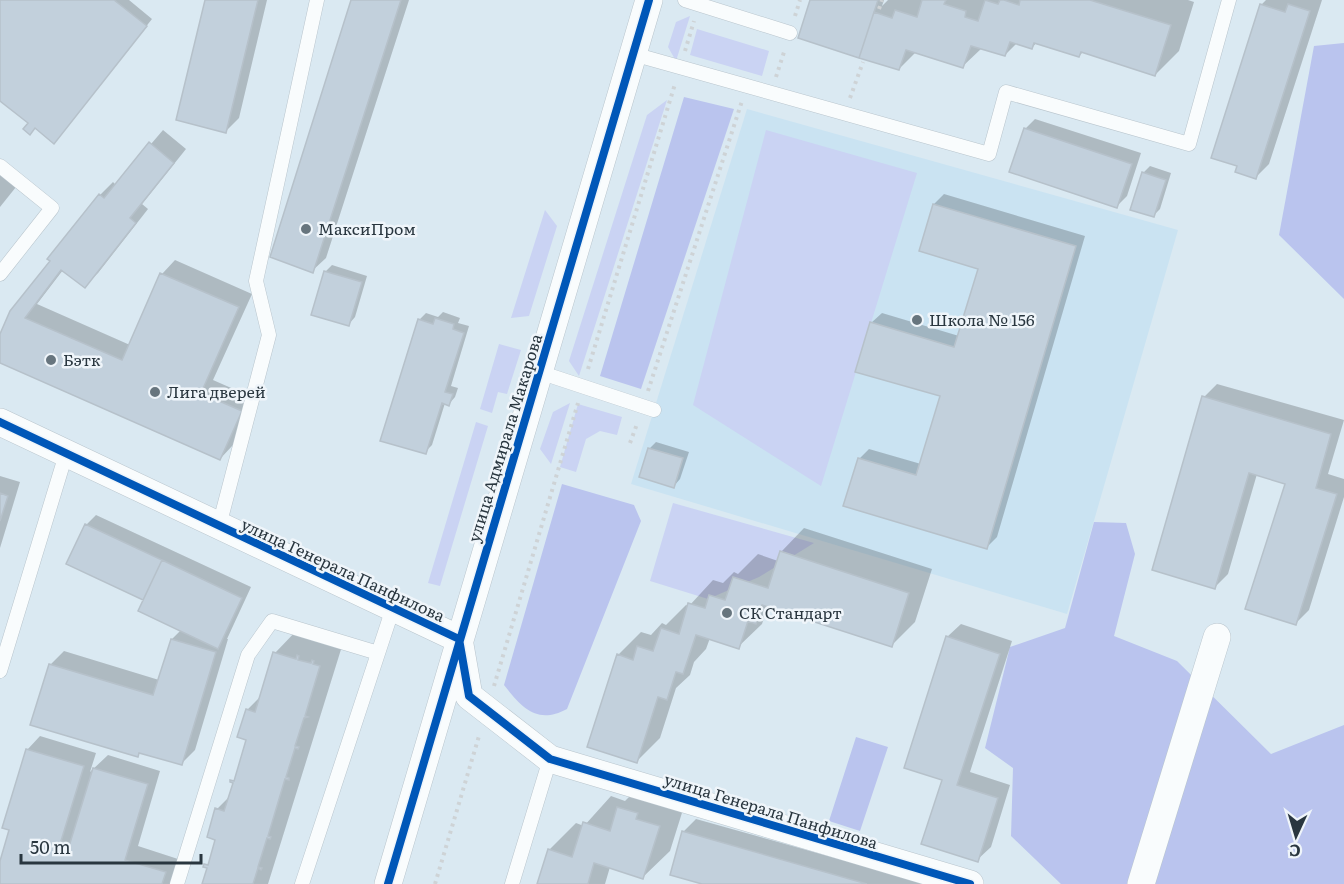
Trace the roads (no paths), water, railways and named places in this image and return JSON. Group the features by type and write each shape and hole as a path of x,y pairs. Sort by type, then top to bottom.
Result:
{"street":[{"name":"улица Адмирала Макарова","path":"388,884 649,0"},
{"name":"улица Генерала Панфилова","path":"0,422 459,639 469,696 550,759 970,884"},
{"path":"1141,884 1217,637"}],"lane":[{"path":"219,526 269,335 256,281 317,0"},
{"path":"685,0 790,33"},
{"path":"633,54 989,154 1006,92 1189,144 1229,0"},
{"path":"0,166 52,208 0,274"},
{"path":"539,372 648,408"},
{"path":"0,671 66,454"},
{"path":"302,884 393,608"},
{"path":"177,884 248,655 272,621 378,653"},
{"path":"512,884 550,759"}],"place":[{"name":"МаксиПром","path":"306,229"},
{"name":"Школа № 156","path":"917,320"},
{"name":"Бэтк","path":"51,360"},
{"name":"Лига дверей","path":"155,392"},
{"name":"СК Стандарт","path":"727,613"}]}
